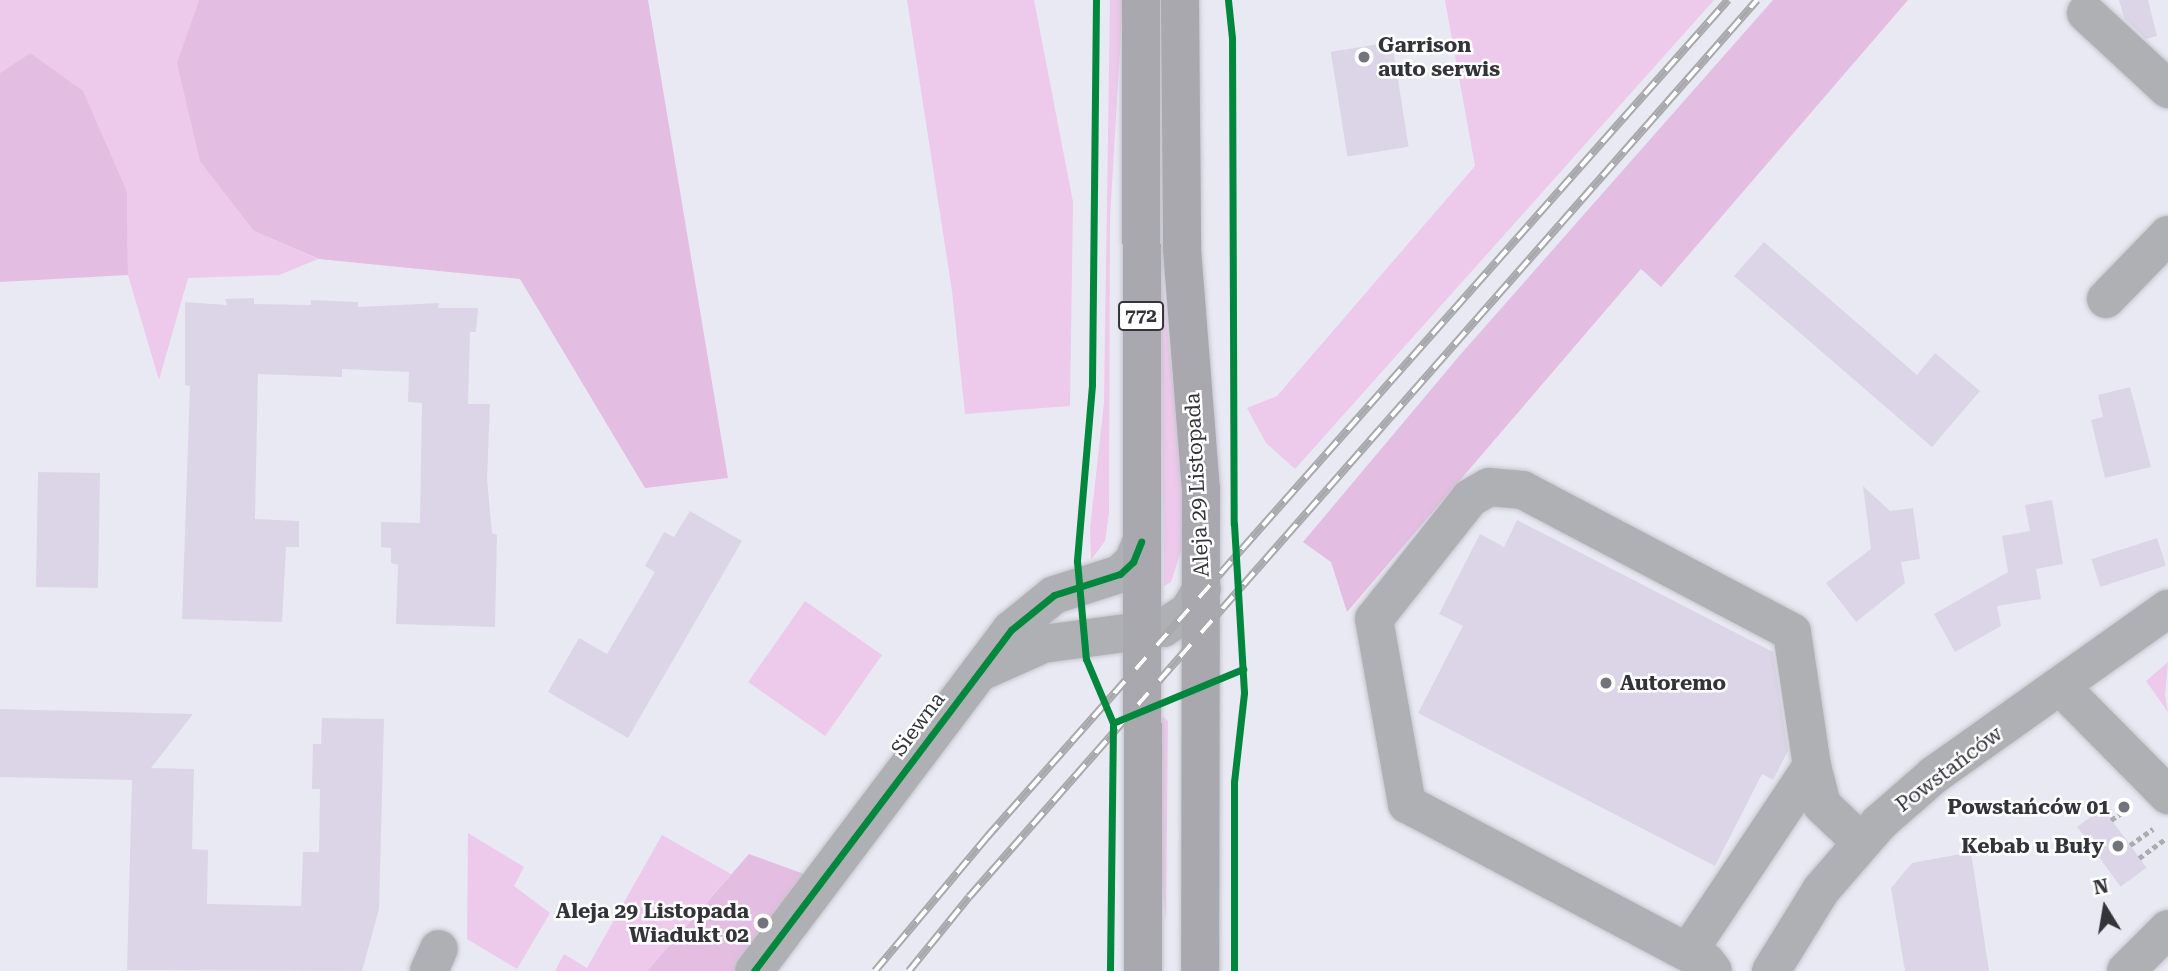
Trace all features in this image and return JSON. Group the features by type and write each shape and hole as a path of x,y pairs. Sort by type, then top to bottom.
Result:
{"main road":[{"name":"772","path":"1141,0 1140,542 1124,582 1142,633 1143,971"},
{"name":"Aleja 29 Listopada","path":"1180,0 1182,249 1201,489 1192,603 1201,670 1200,971"}],"street":[{"path":"2087,13 2168,89"},
{"path":"2106,299 2168,235"},
{"path":"1812,766 1700,962 1407,804 1374,619 1470,498 1489,488 1523,490 1792,632 1812,766 1822,805 1861,842"},
{"path":"1124,582 1192,603"},
{"name":"Siewna","path":"754,971 1011,630 1037,605 1062,591 1124,582"},
{"name":"Siewna","path":"978,675 1044,644 1142,633 1192,603"},
{"name":"Powstańców","path":"1778,969 1821,890 1861,842 1934,775 2062,688 2168,608"},
{"path":"2062,688 2161,812"},
{"path":"2126,971 2168,929"}],"path":[{"path":"2111,820 2130,807"},
{"path":"2130,845 2161,812"},
{"path":"2139,858 2164,840"}],"shaded area":[{"path":"0,0 199,0 177,64 254,231 318,259 279,275 188,278 159,380 128,275 127,192 30,53 0,73"},
{"path":"199,0 648,0 728,478 645,488 520,279 319,259 254,231 200,161 177,63"},
{"path":"907,0 1034,0 1073,202 1070,406 965,414 952,291"},
{"path":"1110,0 1123,0 1110,217 1109,513 1105,541 1091,560 1090,529 1104,403"},
{"path":"1445,0 1714,0 1295,469 1266,443 1247,408 1277,396 1475,166"},
{"path":"1773,0 1908,0 1661,287 1641,269 1347,612 1331,562 1303,542 1460,355"},
{"path":"30,53 83,91 127,192 128,275 0,282 0,73"},
{"path":"1161,274 1183,471 1182,548 1171,582 1164,586"},
{"path":"805,601 882,655 825,736 748,682"},
{"path":"2168,662 2165,695 2168,712 2146,681"},
{"path":"1160,718 1168,721 1166,920 1160,867"},
{"path":"468,833 524,867 514,886 550,913 517,969 467,939"},
{"path":"662,835 731,874 647,971 555,971 564,954 587,968"},
{"path":"749,854 807,875 734,971 647,971"}],"building":[{"path":"2119,0 2148,0 2157,36 2146,39 2124,18"},
{"path":"1392,42 1409,147 1347,156 1331,52"},
{"path":"1764,242 1917,375 1935,353 1980,391 1932,447 1734,276"},
{"path":"254,298 254,304 311,305 311,300 358,302 358,307 439,303 438,308 478,308 476,332 470,332 468,404 490,404 487,479 492,533 497,535 495,627 396,624 398,565 391,563 391,548 381,547 381,522 420,523 422,403 408,402 409,372 342,369 342,377 258,374 255,519 299,521 299,547 286,547 282,622 182,619 190,386 185,385 185,302 227,305 225,299"},
{"path":"2130,387 2151,467 2105,478 2091,420 2103,417 2098,395"},
{"path":"38,472 100,473 98,588 36,587"},
{"path":"1863,486 1890,511 1913,508 1920,559 1901,562 1905,583 1856,622 1826,583 1871,549"},
{"path":"2052,500 2063,564 2036,569 2041,599 1997,606 2001,626 1955,652 1934,614 2008,572 2002,536 2030,531 2025,505"},
{"path":"690,511 742,541 628,738 548,692 579,638 607,654 655,572 645,566 664,532 674,537"},
{"name":"Autoremo","path":"1517,520 1773,652 1788,751 1773,780 1762,774 1715,866 1418,713 1463,626 1439,614 1480,534 1504,547"},
{"path":"2157,538 2166,566 2100,587 2091,559"},
{"path":"0,709 193,714 151,768 194,769 192,849 208,850 207,904 301,906 303,852 319,852 320,789 312,789 313,744 321,744 322,718 384,719 379,909 362,971 127,970 132,780 0,777"},
{"path":"2103,808 2146,868 2121,887 2077,827"},
{"path":"1971,852 1989,971 1905,971 1891,888 1912,863"}],"railway":[{"path":"875,971 987,837 1728,0"},
{"path":"909,971 969,897 1757,0"}],"cycle path":[{"path":"1096,0 1092,385 1077,561 1086,659 1113,723 1110,971"},
{"path":"1228,0 1232,38 1234,524 1244,693 1234,782 1234,971"},
{"path":"754,971 1011,630 1054,595 1120,574 1133,562 1141,542"},
{"path":"1113,723 1243,669"}],"place":[{"name":"Garrison auto serwis","path":"1364,57"},
{"name":"Autoremo","path":"1606,683"},
{"name":"Powstańców 01","path":"2124,807"},
{"name":"Kebab u Buły","path":"2118,846"},
{"name":"Aleja 29 Listopada Wiadukt 02","path":"763,923"}]}
